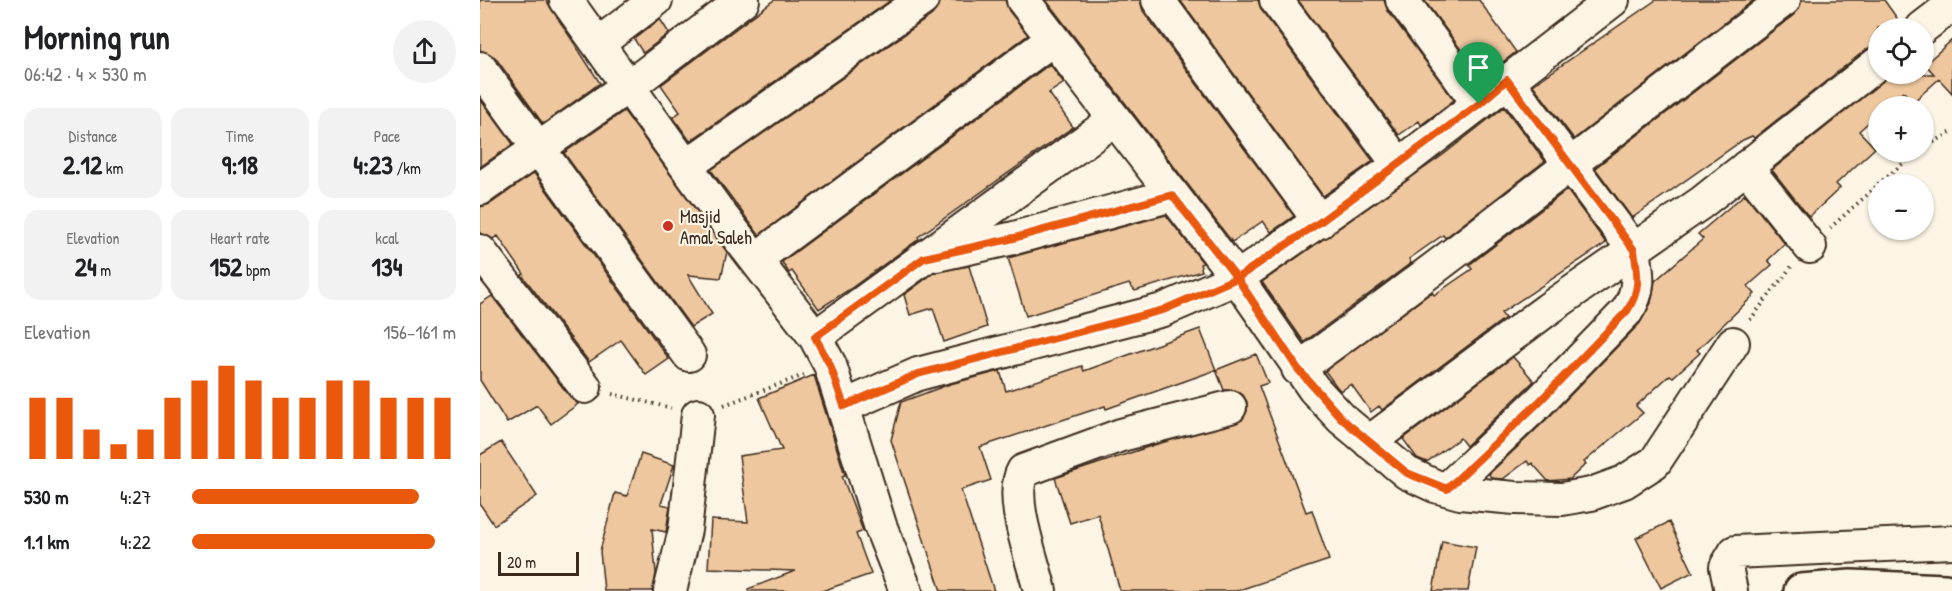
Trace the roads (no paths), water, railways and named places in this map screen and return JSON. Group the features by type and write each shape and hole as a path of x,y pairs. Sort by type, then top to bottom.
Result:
{"street":[{"path":"566,0 636,81"},
{"path":"585,0 611,34 686,166 815,337 830,365 880,525 906,591"},
{"path":"611,34 656,0"},
{"path":"480,189 636,81 743,0"},
{"path":"686,166 922,0"},
{"path":"1023,0 1237,278 1298,369 1342,419 1407,473 1447,489 1515,498 1563,499 1591,494 1624,482 1655,462 1733,343"},
{"path":"1158,0 1320,222"},
{"path":"1276,0 1399,165"},
{"path":"1402,0 1479,104"},
{"path":"844,406 918,374 1163,310 1237,278 1399,165 1613,0"},
{"path":"1298,369 1416,284 1569,162 1784,0"},
{"path":"1934,19 1952,5"},
{"path":"756,259 1053,39"},
{"path":"480,68 688,355"},
{"path":"1369,442 1548,309 1634,250 1746,167 1868,71"},
{"path":"1447,489 1539,402 1627,311 1635,298 1639,282 1634,250 1507,80"},
{"path":"815,337 1114,120"},
{"path":"1746,167 1810,247"},
{"path":"924,258 1014,238 1172,195"},
{"path":"480,251 585,387"},
{"path":"1040,591 1019,507 1017,481 1023,471 1121,435 1230,407"},
{"path":"670,591 685,530 698,415"},
{"path":"1731,591 1726,567 1735,552 1952,542"},
{"path":"1801,591 1851,587 1945,591"}],"place":[{"name":"Masjid Amal Saleh","path":"668,226"}]}
